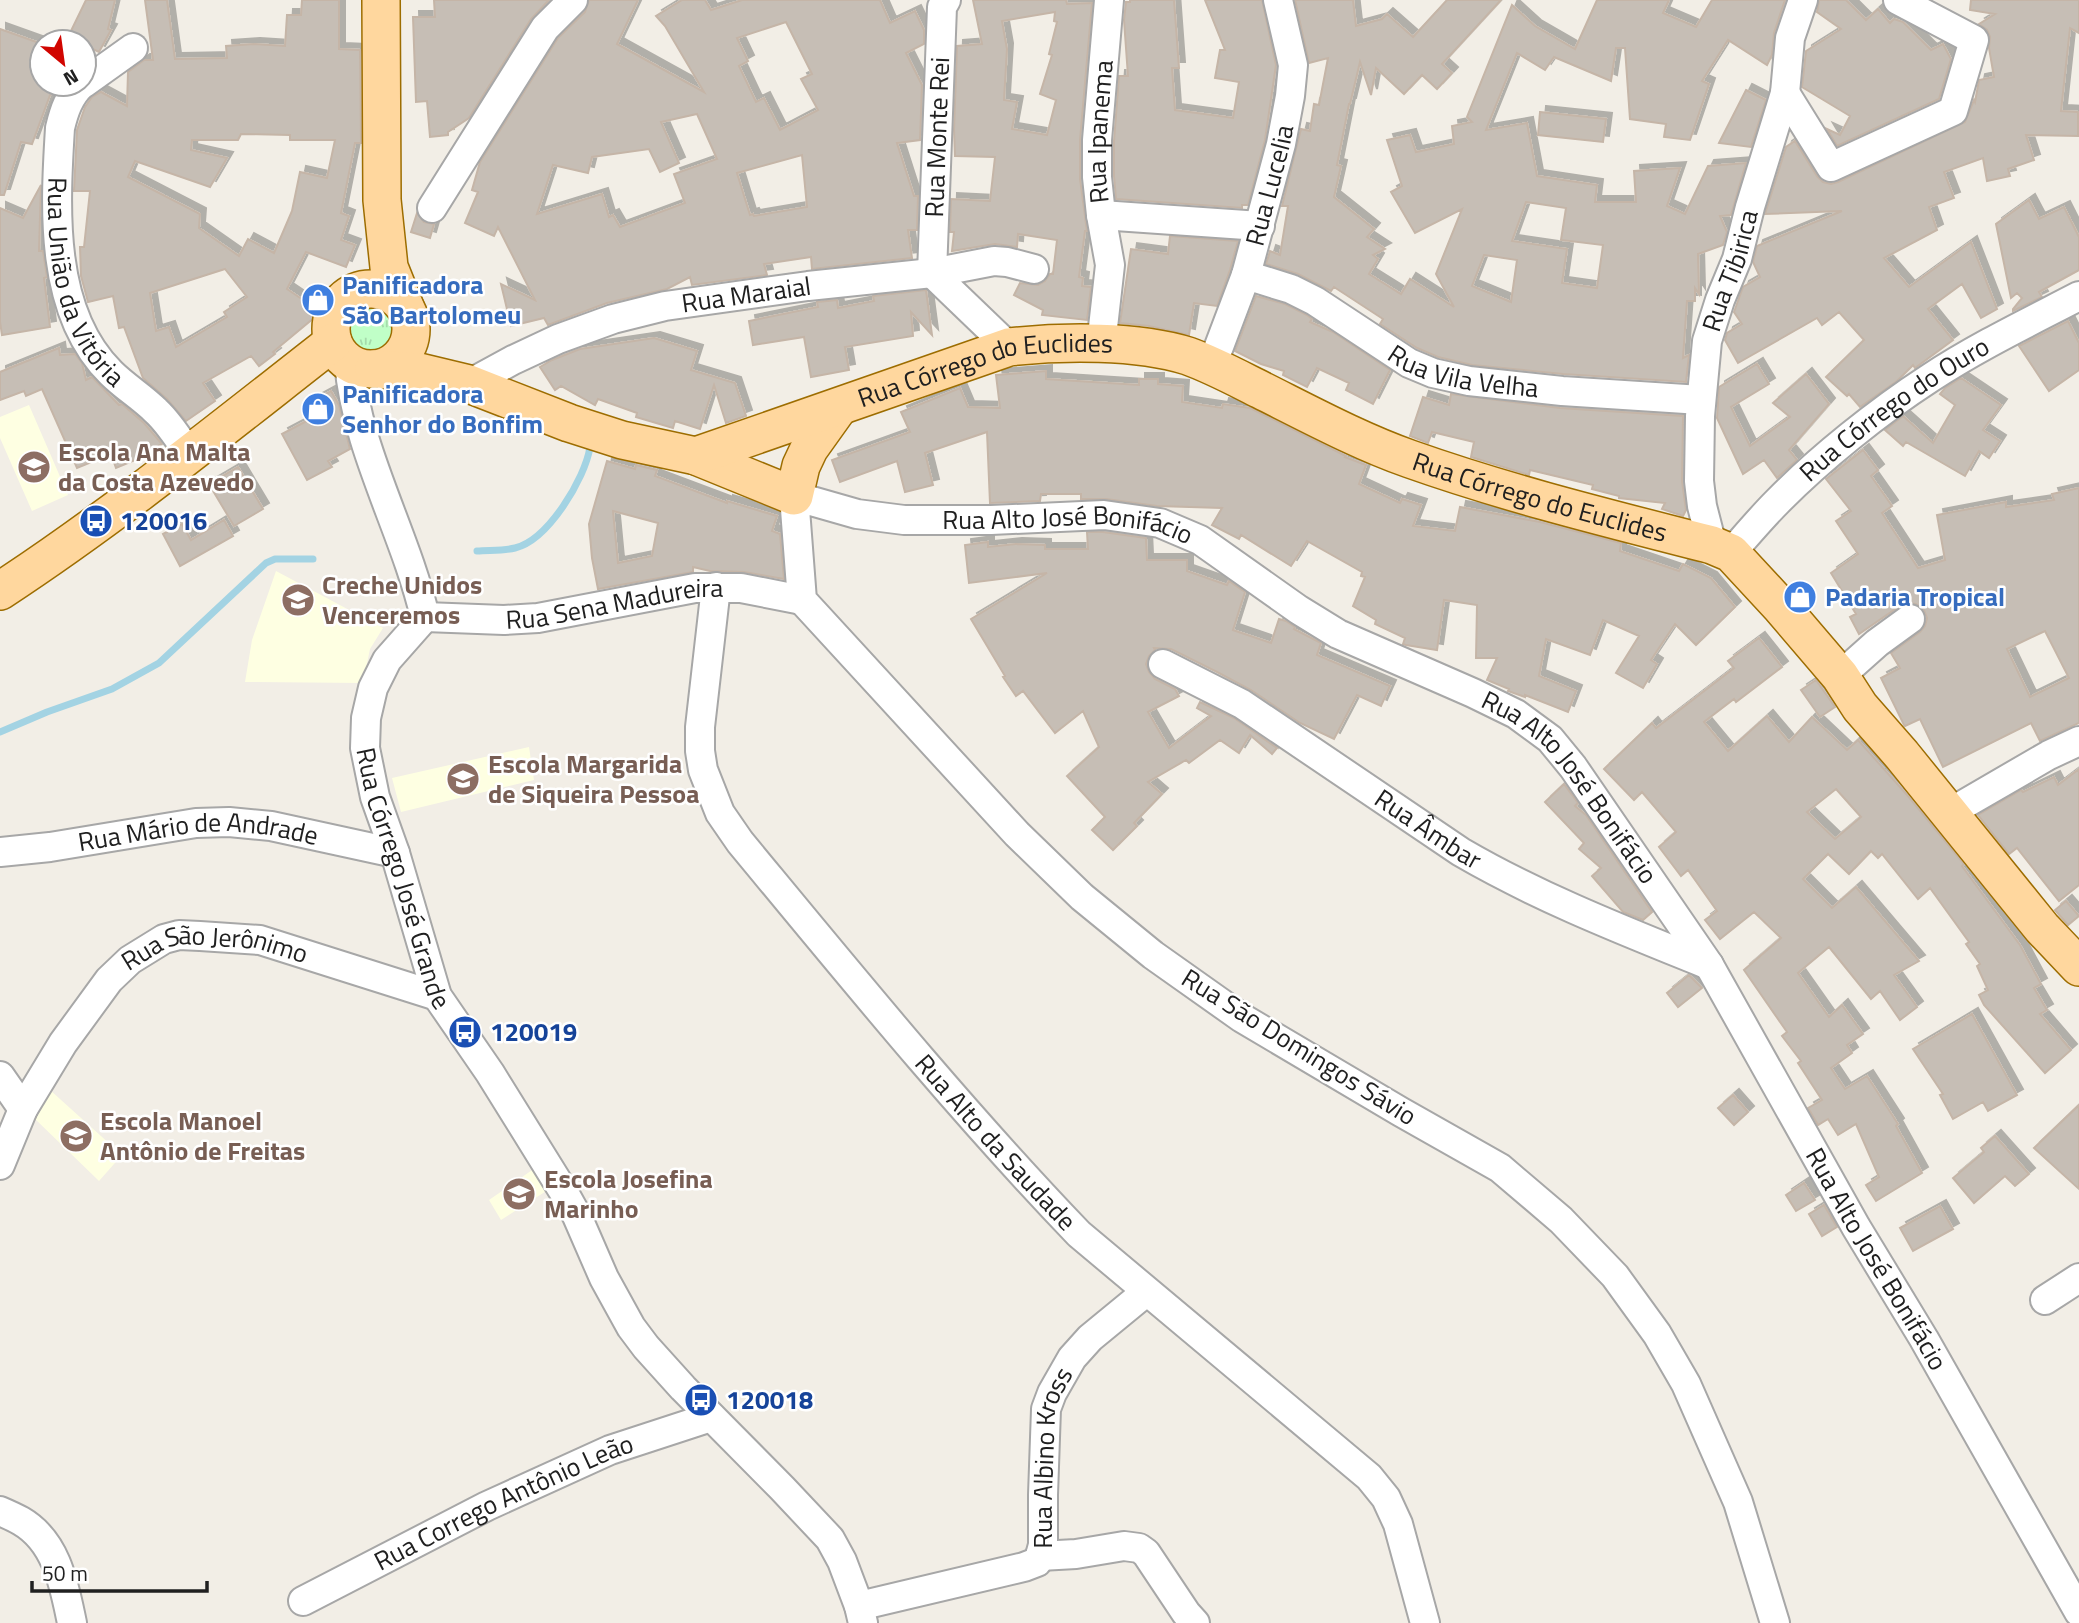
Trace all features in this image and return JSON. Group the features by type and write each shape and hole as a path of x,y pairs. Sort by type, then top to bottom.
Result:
{"main road":[{"path":"381,0 381,179 389,267 408,314 411,334 407,348 387,366 352,358 331,330 338,306 347,298 369,289 384,291 396,297 408,314 430,348 469,384"},
{"path":"347,298 363,270 381,179"},
{"name":"Rua Córrego do Euclides","path":"695,456 1009,347 1042,343 1135,346 1187,356 1212,365 1332,426 1408,458 1531,497 1722,549"},
{"path":"0,592 60,551 189,454 352,358 469,384"},
{"name":"Rua Alto José Bonifácio","path":"469,384 569,423 622,440 695,456 794,496"},
{"name":"Rua Córrego do Euclides","path":"794,496 801,467 809,449 839,407"},
{"path":"1722,549 1840,676 1860,707 2042,928 2079,967"}],"street":[{"path":"432,208 545,28 572,0"},
{"name":"Rua Monte Rei","path":"932,273 942,7 946,0"},
{"name":"Rua Ipanema","path":"1101,345 1111,265 1101,215 1097,140 1109,0"},
{"name":"Rua Lucelia","path":"1212,365 1246,275 1281,144 1290,96 1293,65 1278,0"},
{"name":"Rua Tibirica","path":"1722,549 1702,506 1699,481 1698,449 1707,341 1720,299 1737,259 1785,93 1790,38 1803,0"},
{"path":"1785,93 1831,167 1953,111 1974,40 1898,0"},
{"name":"Rua União da Vitória","path":"98,72 132,48"},
{"name":"Rua União da Vitória","path":"70,98 60,128 57,240 62,273 79,325 92,350 111,373 159,413 189,454"},
{"path":"1101,215 1260,226"},
{"name":"Rua Maraial","path":"469,384 558,340 612,319 665,306 808,286 932,273 994,261 1034,269"},
{"path":"932,273 1009,347"},
{"name":"Rua Vila Velha","path":"1246,275 1291,289 1315,301 1409,363 1433,373 1469,381 1562,391 1701,400"},
{"name":"Rua Córrego do Ouro","path":"1722,549 1811,469 1929,378 2079,296"},
{"path":"352,358 351,390 363,434 415,576 425,617"},
{"path":"794,496 802,600"},
{"name":"Rua Alto José Bonifácio","path":"794,496 857,514 904,520 991,520 1104,515 1160,523 1200,540 1298,610 1338,634 1484,698 1516,714 1550,739 1573,767 1709,965 1856,1227 1924,1339 2079,1612"},
{"name":"Rua Sena Madureira","path":"425,617 505,620 538,618 659,593 716,587 741,588 802,600"},
{"name":"Rua Alto da Saudade","path":"716,587 700,727 700,751 720,813 740,842 924,1063 1037,1191 1079,1234 1369,1477 1386,1498 1398,1524 1425,1623"},
{"name":"Rua São Domingos Sávio","path":"802,600 1008,825 1082,897 1153,955 1242,1018 1500,1168 1561,1220 1615,1276 1657,1334 1686,1384 1738,1502 1775,1623"},
{"name":"Rua Córrego José Grande","path":"425,617 387,660 373,688 366,718 365,748 375,797 395,853 437,996 490,1073 562,1189 577,1216 604,1279 631,1327 652,1355 830,1539 842,1561 861,1614"},
{"path":"1840,676 1877,643 1910,619"},
{"name":"Rua Âmbar","path":"1163,664 1242,704 1486,867 1558,903 1709,965"},
{"path":"1949,813 2049,755 2079,741"},
{"name":"Rua Mário de Andrade","path":"0,852 50,847 196,823 229,822 271,826 395,853"},
{"name":"Rua São Jerônimo","path":"0,1165 23,1109 64,1043 109,980 130,960 164,939 180,935 260,940 437,996"},
{"path":"0,1076 23,1109"},
{"path":"2045,1300 2079,1278"},
{"name":"Rua Albino Kross","path":"861,1614 1037,1562 1043,1545 1046,1409 1052,1393 1072,1358 1090,1338 1146,1292"},
{"name":"Rua Corrego Antônio Leão","path":"303,1601 488,1506 610,1450 711,1417"},
{"path":"0,1511 22,1521 40,1537 54,1555 72,1623"},
{"path":"1040,1556 1076,1554 1124,1546 1139,1548 1146,1553 1195,1623"}],"shaded area":[{"name":"Escola Ana Malta da Costa Azevedo","path":"29,405 68,495 32,511 0,438 0,417"},
{"name":"Creche Unidos Venceremos","path":"276,571 383,628 370,649 363,683 245,682 252,640"},
{"name":"Escola Margarida de Siqueira Pessoa","path":"529,747 534,780 401,812 392,778"},
{"name":"Escola Manoel Antônio de Freitas","path":"50,1090 122,1155 99,1181 32,1116"},
{"name":"Escola Josefina Marinho","path":"538,1166 551,1188 501,1220 489,1200"}],"green space":[{"path":"367,305 386,312 392,318 395,341 384,358 356,361 340,328 350,313"}],"building":[{"path":"86,0 115,0 108,29 111,30 99,52 98,28 72,28"},
{"path":"145,0 167,0 175,59 227,58 226,46 285,46 287,15 301,15 302,0 339,0 339,49 360,50 361,143 355,143 341,213 349,216 341,240 355,245 346,267 306,252 287,289 321,312 259,366 251,356 203,383 215,401 186,421 167,399 143,378 124,327 119,328 113,296 88,302 81,276 80,247 84,247 90,191 74,191 77,130 85,107 91,98 98,98 101,92 127,106 128,72 144,60 153,60","holes":["241,134 290,135 290,140 335,140 327,178 300,172 292,211 274,253 248,239 239,256 199,228 200,214 128,177 135,161 210,187 227,158 191,150 192,140 238,140","225,269 247,297 224,312 227,317 176,347 169,327 156,331 150,293"]},
{"path":"434,0 549,0 531,19 469,118 448,132 448,135 430,137 427,101 416,102 413,17 435,17"},
{"path":"589,0 638,0 617,44 704,92 665,26 656,16 682,0 705,0 711,10 742,0 880,0 890,23 915,11 924,30 924,44 906,53 922,85 920,140 897,143 914,196 918,196 917,230 908,230 912,258 812,269 811,257 764,264 767,275 692,285 690,277 667,289 607,303 548,325 544,318 511,326 501,284 535,300 498,227 494,236 465,223 478,192 472,190 480,162 558,38 585,12","holes":["786,22 812,74 801,79 818,110 780,130 764,98 756,102 739,66 748,61 737,38","697,114 717,159 674,174 685,203 620,227 613,215 609,217 602,194 537,214 553,165 588,173 592,157 649,149 660,172 679,163 661,122","802,155 807,207 750,215 737,173"]},
{"path":"973,0 1066,0 1067,4 1092,3 1080,140 1080,179 1087,231 1079,277 1083,278 1082,286 1091,287 1087,320 1042,315 1043,310 1014,295 1020,283 1038,285 1053,274 1057,240 1018,234 1017,247 995,244 952,251 954,232 950,232 951,199 990,201 995,157 955,156 957,46 982,44","holes":["1055,12 1054,21 1057,22 1049,54 1052,55 1040,94 1056,100 1047,135 1012,129 1017,102 1004,100 1007,49 1002,21"]},
{"path":"1174,0 1179,68 1172,68 1175,110 1233,118 1239,82 1215,78 1220,50 1225,50 1205,0 1262,0 1276,65 1265,140 1248,205 1242,205 1242,208 1116,199 1114,141 1119,76 1128,76 1124,20 1126,2"},
{"path":"1295,0 1353,0 1356,26 1382,19 1387,14 1413,37 1447,0 1501,0 1442,64 1452,73 1437,89 1422,75 1404,94 1376,68 1371,95 1360,62 1337,165 1341,166 1334,197 1374,229 1367,237 1385,249 1373,255 1378,259 1369,274 1401,294 1410,279 1454,307 1436,274 1462,209 1415,233 1391,192 1402,186 1387,140 1410,135 1416,152 1454,144 1452,126 1472,122 1467,117 1512,5 1535,26 1575,49 1597,0 1669,0 1663,13 1696,27 1712,0 1785,0 1774,33 1772,55 1767,65 1728,40 1702,81 1709,84 1690,140 1664,137 1666,124 1630,119 1625,48 1616,48 1611,81 1554,57 1545,70 1517,53 1486,130 1527,123 1537,176 1597,185 1595,202 1636,202 1634,171 1680,168 1667,206 1685,214 1708,166 1746,163 1731,215 1720,216 1727,232 1723,245 1698,254 1699,294 1695,288 1695,301 1687,301 1683,358 1689,355 1686,382 1472,365 1438,357 1417,348 1380,324 1383,319 1334,287 1331,291 1298,274 1266,264 1270,251 1280,255 1288,206 1282,206 1301,129 1310,131 1314,104 1319,105 1328,58 1309,63","holes":["1526,202 1566,208 1561,240 1603,245 1597,288 1562,283 1567,249 1512,241","1484,255 1517,260 1511,302 1472,286"]},
{"path":"1819,0 1846,0 1866,20 1878,9 1890,23 1894,19 1903,22 1931,50 1943,44 1951,59 1939,99 1837,146 1827,129 1840,135 1850,116 1802,87 1806,51 1841,29 1817,12"},
{"path":"1971,0 2079,0 2079,33 2070,28 2061,111 2078,112 2078,136 2026,135 2034,160 2008,169 2010,176 1987,181 1983,158 1944,172 1954,198 1929,207 1937,230 1884,258 1909,287 1971,242 1997,309 1981,318 1962,284 1928,309 1953,340 1915,368 1913,365 1897,381 1860,407 1849,394 1847,396 1826,377 1864,340 1839,312 1822,325 1817,318 1738,363 1725,340 1727,333 1742,324 1734,312 1743,287 1760,277 1753,262 1757,246 1842,211 1765,214 1786,147 1795,141 1817,176 1823,182 1831,184 1965,122 1974,100 1975,102 1979,80 1994,77 1990,37 1987,30 1979,24 1995,14 1970,10"},
{"path":"0,29 28,39 28,98 49,98 32,144 21,142 4,195 0,195"},
{"path":"1746,90 1766,100 1751,147 1719,143"},
{"path":"1540,112 1606,119 1603,142 1538,135"},
{"path":"41,185 39,251 43,251 47,277 44,278 50,327 2,335 0,208 23,218"},
{"path":"2029,200 2039,219 2064,207 2079,237 2079,270 2039,292 2042,297 2013,311 2022,298 2017,293 2011,298 1996,224"},
{"path":"417,213 424,222 434,224 430,238 411,232"},
{"path":"1170,236 1238,241 1217,306 1194,303 1189,335 1120,323 1131,249 1168,254"},
{"path":"926,290 932,335 911,312 913,336 845,347 849,370 811,377 804,337 753,345 749,321 818,307 817,302 837,300 838,308 874,301 873,296"},
{"path":"1256,296 1285,304 1307,315 1312,319 1310,322 1333,332 1390,370 1373,404 1346,390 1349,383 1317,368 1307,387 1283,375 1284,371 1261,364 1235,351"},
{"path":"2068,321 2079,343 2079,370 2049,391 2019,346"},
{"path":"654,338 697,351 691,370 735,383 746,416 726,423 714,385 700,429 675,421 673,428 636,417 637,413 598,399 595,405 561,386 555,390 540,367 580,349"},
{"path":"59,348 60,355 75,354 82,363 86,380 92,377 119,405 122,404 144,423 162,444 139,456 140,458 116,468 111,454 77,468 42,389 26,396 24,391 0,400 0,372"},
{"path":"1757,364 1769,384 1731,407 1750,446 1790,417 1773,403 1806,374 1829,404 1789,450 1797,460 1777,478 1764,460 1743,474 1717,418 1719,387"},
{"path":"1046,371 1046,379 1139,385 1139,379 1158,379 1158,384 1183,386 1182,402 1222,408 1223,404 1250,408 1366,465 1359,484 1400,503 1402,499 1421,505 1413,526 1455,531 1460,507 1540,522 1621,543 1620,551 1679,571 1683,564 1711,578 1735,607 1696,645 1675,624 1651,660 1657,664 1643,688 1616,673 1639,636 1603,620 1590,655 1546,639 1539,676 1576,691 1568,712 1508,691 1509,689 1487,680 1497,658 1476,658 1477,605 1444,600 1437,650 1403,644 1405,638 1375,624 1376,620 1353,606 1365,577 1361,576 1362,572 1307,541 1291,566 1241,535 1239,539 1212,525 1222,508 1157,506 1106,499 1081,499 1081,494 1041,494 1040,501 990,503 987,432 925,453 933,485 905,492 897,461 840,482 832,460 910,432 901,412 960,388 968,407 1000,408 996,375"},
{"path":"1961,378 2001,405 1983,430 2000,441 1989,458 1979,451 1965,476 1906,442 1903,446 1885,430 1903,416 1933,443 1955,405 1940,394"},
{"path":"331,391 339,405 350,449 328,461 332,467 307,480 282,434 318,415 311,402"},
{"path":"1451,394 1560,408 1683,416 1682,481 1686,510 1683,516 1662,509 1665,503 1619,498 1592,489 1593,485 1530,470 1529,475 1471,457 1474,442 1432,432 1428,443 1410,436 1423,397 1449,405"},
{"path":"1863,450 1878,470 1871,476 1892,506 1882,513 1918,568 1945,560 1937,515 2006,502 2006,507 2054,500 2052,494 2079,488 2079,723 2040,741 2031,723 1943,767 1920,719 1904,725 1881,678 1900,668 1891,653 1925,626 1927,618 1924,610 1916,604 1908,603 1859,634 1850,617 1856,614 1831,573 1858,554 1836,521 1851,511 1826,479","holes":["2045,631 2069,678 2030,697 2007,649"]},
{"path":"607,461 635,469 636,465 657,470 655,476 727,503 777,516 772,531 780,534 784,579 693,567 693,572 598,589 589,524","holes":["613,511 658,523 652,556 618,563"]},
{"path":"238,467 263,509 234,526 209,484"},
{"path":"224,520 233,536 180,566 163,534 182,524 191,540"},
{"path":"1087,532 1146,538 1147,560 1187,560 1187,571 1227,585 1229,581 1245,592 1233,630 1271,643 1279,619 1286,621 1295,627 1294,629 1321,643 1317,655 1390,686 1381,706 1357,695 1334,739 1300,723 1251,690 1217,672 1171,649 1154,648 1146,664 1149,672 1155,679 1175,689 1179,696 1148,712 1169,748 1211,716 1197,708 1200,702 1234,718 1277,748 1272,754 1250,735 1239,753 1220,740 1189,763 1186,760 1148,782 1162,794 1134,823 1137,826 1113,850 1092,830 1105,817 1067,776 1099,747 1083,711 1055,733 1023,691 1016,696 971,619 1047,573 969,583 965,545 988,542 988,547 1016,544 1045,545 1045,549 1088,549"},
{"path":"1759,638 1782,667 1704,722 1728,751 1767,716 1789,742 1812,717 1847,750 1858,740 1964,864 1962,866 2020,945 2041,984 2034,988 2047,1010 2040,1014 2071,1050 2045,1073 1984,1005 1979,995 1988,990 1977,966 1980,964 1966,944 1969,942 1930,888 1918,899 1882,854 1878,858 1871,851 1849,874 1828,854 1803,879 1832,908 1856,887 1919,961 1894,975 1917,1007 1900,1020 1880,991 1871,999 1829,947 1798,973 1829,1017 1842,1005 1863,1034 1847,1045 1852,1053 1831,1068 1845,1089 1867,1076 1898,1124 1896,1126 1922,1173 1876,1201 1866,1185 1879,1177 1856,1124 1838,1135 1828,1119 1818,1125 1808,1108 1822,1100 1798,1063 1801,1061 1782,1036 1787,1032 1744,970 1781,938 1754,912 1720,939 1705,920 1717,911 1688,870 1681,876 1659,847 1676,832 1642,792 1634,800 1604,769 1652,723 1656,728 1734,668 1728,661","holes":["1836,789 1861,817 1835,839 1807,812"]},
{"path":"1816,680 1835,707 1820,717 1801,690"},
{"path":"2079,769 2079,885 2059,901 2017,848 2009,854 1978,815 2021,790 2023,792 2054,777 2058,785"},
{"path":"1564,784 1578,803 1575,806 1586,815 1652,912 1643,920 1623,912 1592,876 1601,868 1579,849 1584,843 1545,802"},
{"path":"2066,901 2079,916 2068,925 2055,910"},
{"path":"1689,975 1702,988 1678,1007 1667,993"},
{"path":"1972,1014 2017,1095 1988,1111 1983,1102 1953,1119 1940,1095 1943,1094 1913,1049"},
{"path":"1733,1095 1748,1112 1734,1125 1718,1108"},
{"path":"2079,1105 2079,1189 2034,1148"},
{"path":"1995,1136 2029,1174 2015,1186 2005,1176 1974,1203 1953,1178 1984,1152 1981,1148"},
{"path":"1804,1183 1815,1200 1796,1211 1786,1195"},
{"path":"1824,1205 1837,1227 1822,1236 1809,1214"},
{"path":"1940,1206 1953,1229 1913,1251 1900,1228"}],"waterway":[{"path":"477,551 515,548 540,533 573,491 590,447"},
{"path":"0,732 112,689 159,663 266,563 275,559 313,559"}],"place":[{"name":"Panificadora São Bartolomeu","path":"318,300"},
{"name":"Panificadora Senhor do Bonfim","path":"318,409"},
{"name":"Escola Ana Malta da Costa Azevedo","path":"34,467"},
{"name":"120016","path":"96,521"},
{"name":"Padaria Tropical","path":"1800,597"},
{"name":"Creche Unidos Venceremos","path":"298,600"},
{"name":"Escola Margarida de Siqueira Pessoa","path":"463,779"},
{"name":"120019","path":"465,1032"},
{"name":"Escola Manoel Antônio de Freitas","path":"76,1136"},
{"name":"Escola Josefina Marinho","path":"519,1194"},
{"name":"120018","path":"701,1400"}]}
